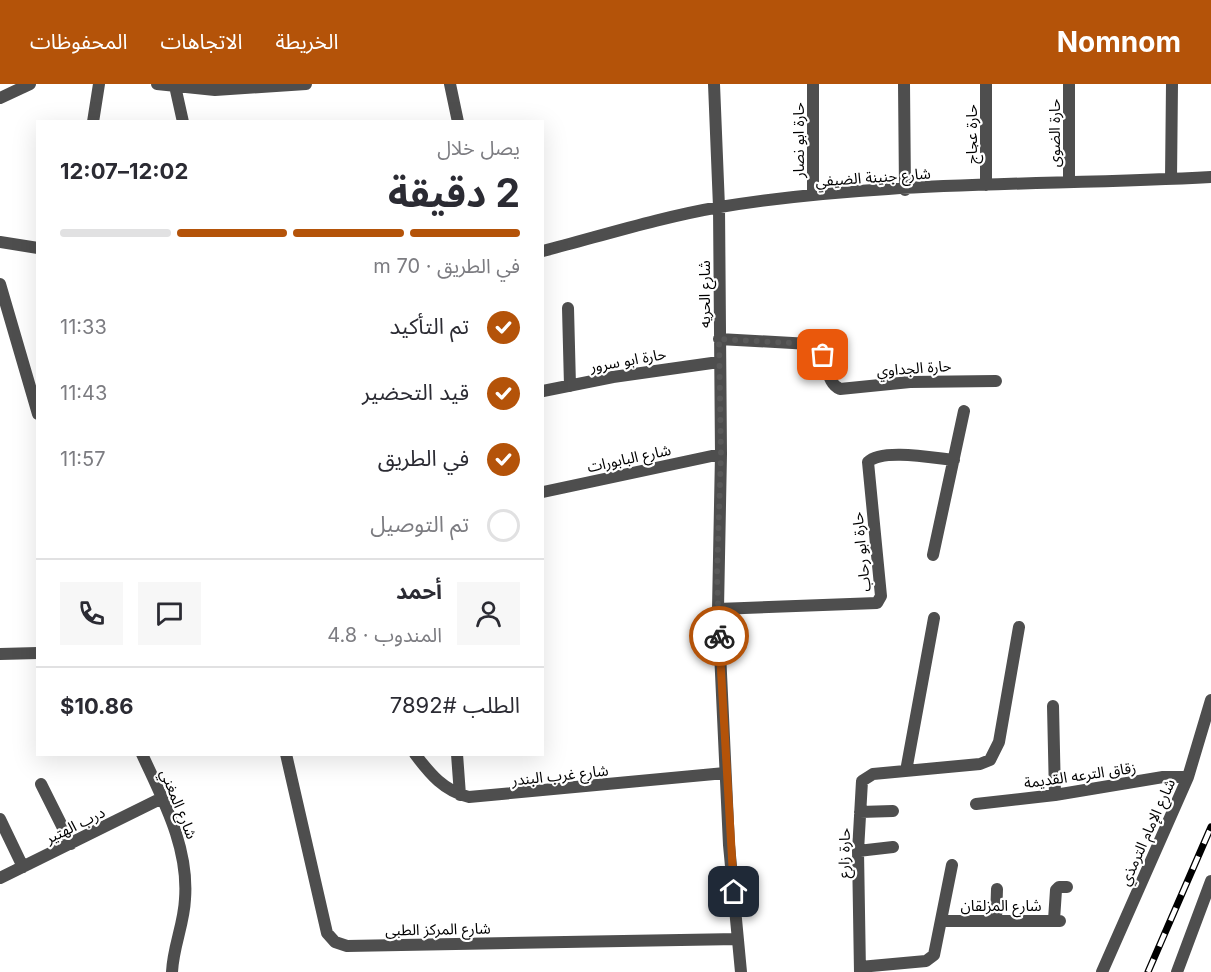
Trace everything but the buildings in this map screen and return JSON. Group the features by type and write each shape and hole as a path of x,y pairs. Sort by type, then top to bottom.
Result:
{"street":[{"path":"93,120 99,84"},
{"path":"157,84 215,90 306,84"},
{"path":"450,84 458,120"},
{"name":"شارع الحريه","path":"714,84 721,454 717,609 725,773 741,972"},
{"name":"حارة ابو نصار","path":"813,84 813,195"},
{"path":"904,84 905,190"},
{"name":"حارة عجاج","path":"986,84 986,185"},
{"name":"حارة الضوى","path":"1069,84 1069,182"},
{"path":"1171,179 1172,84"},
{"path":"0,98 27,85"},
{"path":"175,86 183,120"},
{"name":"شارع جنينة الضيفي","path":"544,251 718,207 813,195 986,185 1211,177"},
{"path":"0,242 36,248"},
{"path":"0,284 36,407"},
{"path":"568,308 570,386"},
{"name":"حارة الجداوي","path":"719,339 810,344 817,347 823,355 834,386 840,389 910,382 996,381"},
{"name":"حارة ابو سرور","path":"544,391 719,362"},
{"path":"933,555 964,411"},
{"name":"شارع البابورات","path":"544,492 721,454"},
{"name":"حارة ابو رحاب","path":"717,609 877,603 881,596 868,462 874,457 893,455 954,460"},
{"path":"906,771 934,618"},
{"name":"حارة زارع","path":"860,970 858,851 861,787 864,778 873,774 980,764 990,760 996,753 1019,627"},
{"path":"0,654 36,653"},
{"name":"شارع الإمام الترمذي","path":"1102,972 1188,777 1211,700"},
{"path":"1053,706 1055,795"},
{"name":"شارع المغني","path":"143,756 181,848 186,876 185,902 172,954 172,972"},
{"name":"شارع المركز الطبى","path":"286,756 327,933 335,942 347,946 738,939"},
{"name":"شارع غرب البندر","path":"417,756 438,782 460,795 485,798 725,773"},
{"path":"457,756 460,795"},
{"name":"زقاق الترعه القديمة","path":"976,804 1055,795 1163,777 1188,777"},
{"path":"41,784 71,844"},
{"name":"درب الهتير","path":"0,878 162,798"},
{"path":"860,812 892,811"},
{"path":"0,819 23,867"},
{"path":"858,851 893,847"},
{"name":"شارع المزلقان","path":"860,970 931,959 936,950 952,865"},
{"path":"1177,972 1211,882"},
{"name":"شارع المزلقان","path":"942,921 1057,920 1056,890 1059,887 1067,887"},
{"path":"996,890 996,920"}],"railway":[{"path":"1148,972 1211,827"}],"way so far":[{"path":"719,636 717,574 721,454 719,339 810,344 817,347 823,355"}],"route":[{"path":"719,636 729,845 734,892"}]}
